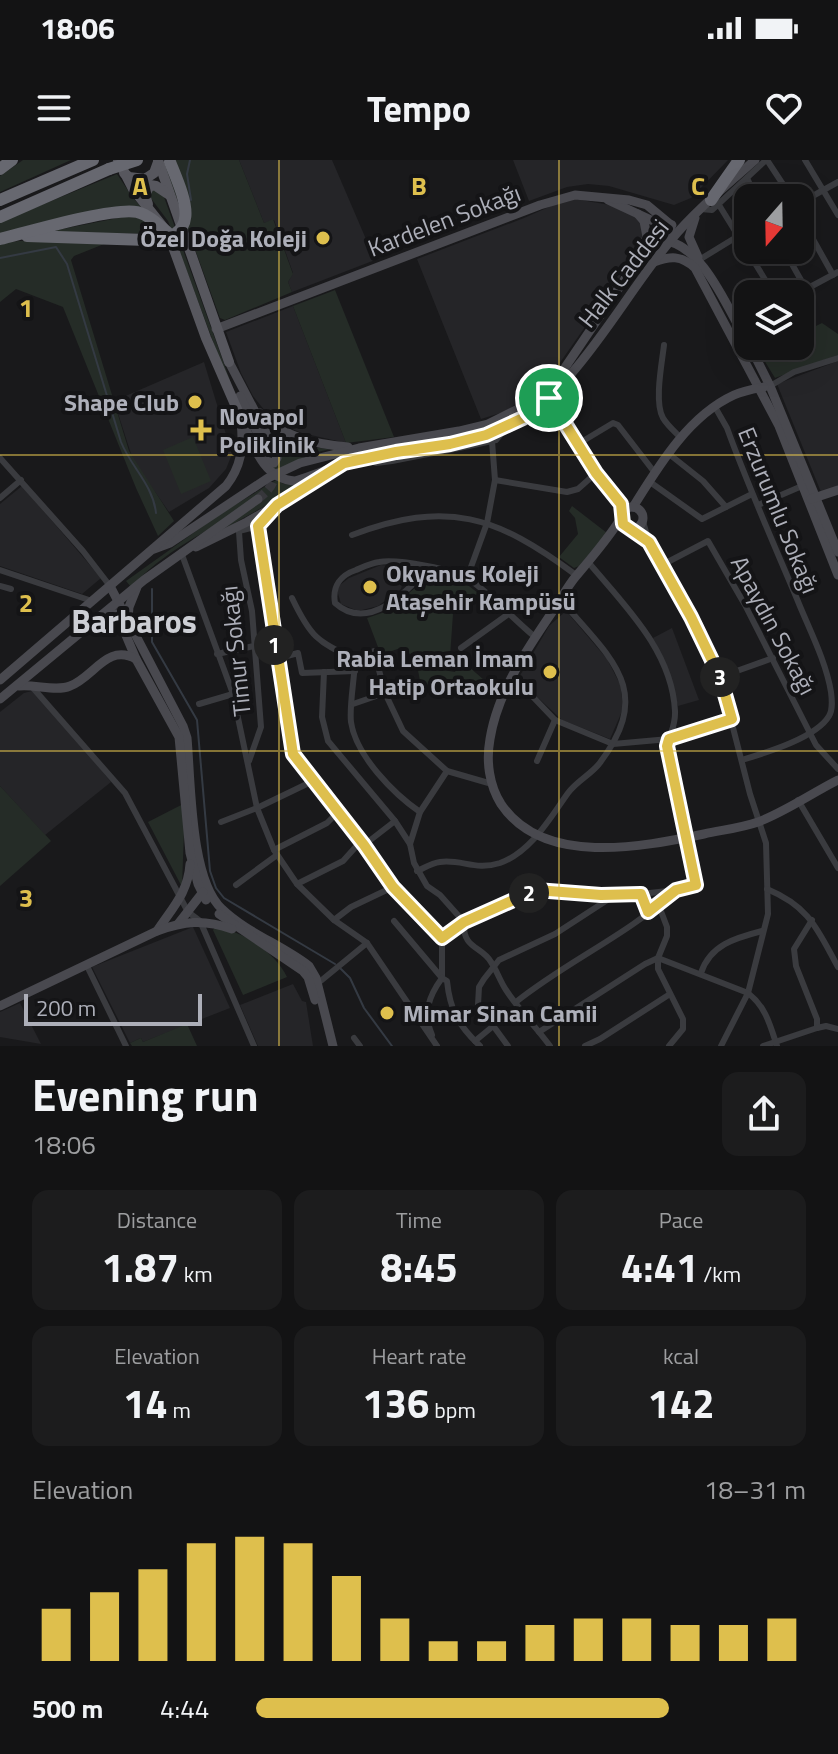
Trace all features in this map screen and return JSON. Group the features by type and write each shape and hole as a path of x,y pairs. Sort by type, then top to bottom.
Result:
{"highway":[{"path":"0,169 12,160"},
{"path":"0,200 93,160"},
{"path":"0,217 131,160"},
{"path":"117,167 137,160"},
{"path":"707,206 739,160"},
{"path":"0,239 27,236 167,238 175,234 186,218 187,207 164,161"},
{"path":"0,239 68,222 133,211 152,219 168,233"}],"main road":[{"name":"Halk Caddesi","path":"361,453 450,444 507,427 549,398 571,374 670,241 755,160"},
{"path":"117,167 129,177 145,179 164,161"},
{"path":"164,161 168,194 197,268 216,329 263,455 274,463 276,454 229,362"},
{"path":"117,167 168,233 206,338 240,416 274,475"},
{"path":"148,205 145,195 150,185 168,194"},
{"name":"Kardelen Sokağı","path":"216,329 549,201 575,195 647,205 671,225"},
{"path":"601,197 671,225 689,221"},
{"path":"707,206 692,223 689,237 763,383 768,403 802,486 830,532 838,552"},
{"path":"631,270 647,237 644,221 638,214"},
{"path":"670,241 671,225"},
{"path":"631,270 654,244 662,240 683,246 699,260"},
{"path":"654,262 680,258 695,268 732,327"},
{"name":"Halk Caddesi","path":"181,552 237,530 361,453 488,424 526,405 564,369 631,270"},
{"path":"755,360 811,499"},
{"path":"763,383 734,395 698,419 625,510 603,546 576,575 535,637 500,703 489,740 492,784 510,815 539,834 577,845 627,847 758,822 838,780"},
{"path":"734,395 755,396 768,403"},
{"path":"250,403 271,424 306,442 361,453"},
{"path":"0,680 154,549 178,524 226,486 241,456 240,416"},
{"path":"154,549 170,543 274,475 311,459 361,453"},
{"name":"Halk Caddesi","path":"274,475 295,481 344,463"},
{"path":"603,546 629,528 640,525 649,482"},
{"path":"811,499 838,490"},
{"path":"0,699 112,614 118,602 138,585 258,499"},
{"path":"625,510 642,517"},
{"path":"625,510 629,528"},
{"path":"830,532 838,575"},
{"path":"128,622 129,607 138,585"},
{"path":"110,586 187,738 204,890 223,911 309,966 333,1046"},
{"path":"112,614 179,737 190,853 186,889 157,931"},
{"path":"17,687 68,687 105,659 118,654 136,659"},
{"path":"190,853 212,908 246,935 303,971 314,985 326,1046"},
{"path":"178,924 204,890"},
{"path":"0,1006 157,931 178,924 214,923 246,935"}],"street":[{"path":"734,232 707,206 767,160 783,184"},
{"path":"805,160 838,215"},
{"path":"747,178 750,184"},
{"path":"814,195 838,182"},
{"path":"699,260 734,238"},
{"path":"814,239 836,274 814,285"},
{"path":"664,345 660,408 663,418 681,438"},
{"path":"763,383 838,358"},
{"path":"549,398 596,473 625,510"},
{"name":"Erzurumlu Sokağı","path":"715,407 727,428 811,634 831,693 831,714 810,732"},
{"path":"578,444 613,423 618,425 649,482 702,519 752,494"},
{"path":"361,453 376,463 392,461 496,440 507,427"},
{"path":"467,578 487,523 495,480 492,441"},
{"path":"669,454 703,481 726,507"},
{"path":"0,458 110,586"},
{"path":"495,480 567,492 578,489 596,473"},
{"path":"0,498 21,480"},
{"path":"758,505 802,486"},
{"path":"237,530 258,526 277,505"},
{"path":"352,535 383,523 446,515 487,523 519,536 576,575"},
{"path":"642,517 660,566 691,617 720,677 766,843 768,914 748,993 721,1046"},
{"path":"258,526 293,754 363,843 393,887 442,938 442,978 427,1005 427,1022 437,1046"},
{"path":"629,528 649,542"},
{"name":"Timur Sokağı","path":"237,530 252,611 261,727 248,765"},
{"name":"Apaydın Sokağı","path":"660,566 708,541 773,658 816,745 838,769"},
{"path":"181,552 233,694 257,808 276,853 297,884 334,920 367,943 437,1046"},
{"path":"429,567 405,592 380,609 358,615 335,603 334,590 338,581 348,573 381,561 429,567 467,578 535,637"},
{"path":"442,938 464,922 536,890 617,895 676,890 696,885 667,752 674,730 675,707 666,673 655,647 629,608 589,563"},
{"path":"0,570 92,601"},
{"path":"0,586 11,589"},
{"path":"417,871 438,862 475,868 500,863 517,855 539,834 575,784 595,768 613,744 626,708 623,682 610,659 562,597"},
{"path":"292,598 308,629 323,645 355,659 374,651 385,693 403,731 447,771 492,784"},
{"path":"461,648 507,615"},
{"path":"217,654 254,646"},
{"path":"276,659 298,653 302,673 355,671"},
{"path":"720,677 773,658"},
{"path":"355,659 351,723 362,748 386,783 420,812"},
{"path":"324,672 322,717 328,741 395,821 410,844 417,871 427,886 440,895 464,922 469,942 488,958 516,1002 550,1046"},
{"path":"513,676 555,720 613,744 669,739 732,719"},
{"path":"31,685 125,793 188,912 200,921 254,1046"},
{"path":"353,704 385,693"},
{"path":"199,704 233,694"},
{"path":"537,761 555,720"},
{"path":"742,760 810,732"},
{"path":"410,844 420,812 447,771"},
{"path":"221,822 313,781"},
{"path":"798,800 838,868"},
{"path":"236,885 276,853 327,823 338,812"},
{"path":"297,884 343,861 395,821"},
{"path":"334,920 351,907 393,887"},
{"path":"767,889 787,899 812,920 838,967"},
{"path":"516,1002 550,977 631,928 676,890"},
{"path":"641,894 648,912"},
{"path":"508,1046 478,1005 479,987 493,967 499,960 555,934 617,895"},
{"path":"659,906 667,927 667,936 658,958 660,975 683,1019 683,1029 670,1043 662,1046"},
{"path":"812,920 794,949 796,966 817,1019 817,1028"},
{"path":"394,921 447,981 452,1013 459,1025 478,1043 492,1027"},
{"path":"701,973 705,961 715,949 741,936 762,931"},
{"path":"314,985 367,943"},
{"path":"539,1032 658,958 748,993 758,1001 765,1013 776,1043"},
{"path":"87,966 126,1046"},
{"path":"587,1045 670,994"},
{"path":"763,1046 817,1028 826,1026 838,1029"},
{"path":"354,1038 360,1046"}],"shaded area":[{"path":"23,160 71,160 0,192 0,176"},
{"path":"175,160 239,160 264,223 273,219 293,274 288,282 292,292 225,320 220,318 164,164"},
{"name":"Özel Doğa Koleji","path":"239,160 332,160 375,260 292,292 288,282 293,273 274,220 264,223"},
{"path":"513,160 728,160 691,198 674,205 609,186 588,184 567,187 529,201"},
{"path":"117,174 146,212 0,235 0,222"},
{"path":"152,189 164,197 231,383 168,221 150,197"},
{"path":"569,198 610,205 641,219 644,234 639,250 552,374 507,411 481,419 417,259"},
{"path":"133,215 150,222 159,234 47,232"},
{"path":"114,240 71,260 129,451 174,521 158,536 63,307 16,289 0,302 0,243"},
{"path":"335,290 394,437 346,443 293,306"},
{"path":"293,306 346,443 302,433 269,416 253,396 241,373 226,332"},
{"path":"822,323 838,334 838,355 775,378 764,360 814,360 814,327"},
{"path":"838,361 838,486 821,492 777,384"},
{"path":"204,362 232,454 226,469 209,488 169,512 133,460 114,401"},
{"path":"268,428 308,447 331,449 313,453 275,471 270,465 275,466"},
{"path":"193,437 211,481 181,494 163,450"},
{"path":"276,480 284,484 302,485 222,530 260,502 192,539 160,561 131,587 126,581 220,514"},
{"path":"22,486 101,578 82,594 0,566 0,504"},
{"path":"572,506 607,533 574,568 559,557 578,534 575,518 569,511"},
{"name":"Okyanus Koleji Ataşehir Kampüsü","path":"381,565 402,567 406,571 401,589 378,606 358,611 341,604 337,590 340,585"},
{"path":"440,576 465,583 478,593 460,613 453,614 449,671 455,672 460,659 492,687 454,678 448,691 421,686 416,660 403,647 381,655 367,618 385,612 429,577"},
{"path":"566,611 607,659 621,686 623,709 610,739 562,720 518,679 549,626"},
{"path":"672,628 699,700 678,706 668,669 653,638"},
{"path":"32,691 39,694 111,782 45,835 0,786 0,712 24,693"},
{"path":"0,786 51,841 0,886"},
{"path":"185,803 182,887 148,822"},
{"path":"193,927 230,1008 143,1042 141,1038 130,1043 92,967"},
{"path":"215,927 257,944 275,959 287,977 243,995 213,930"},
{"path":"293,984 302,1001 306,1002 313,1046 258,1046 240,1005"},
{"path":"20,1003 41,1044 0,1037 0,1012"},
{"path":"187,1024 197,1046 132,1046 130,1043 141,1038 143,1042"}],"waterway":[{"path":"190,160 187,174 191,200"},
{"path":"0,258 56,247 67,264 121,442 151,494 156,513"},
{"path":"152,589 152,642 197,720 210,871 216,888 224,898 335,964"},
{"path":"340,968 350,978 364,1008 392,1046"}],"tunnel":[{"path":"258,499 271,486 274,469"}],"place":[{"name":"Özel Doğa Koleji","path":"323,238"},
{"name":"Shape Club","path":"195,402"},
{"name":"Novapol Poliklinik","path":"201,430"},
{"name":"Okyanus Koleji Ataşehir Kampüsü","path":"370,587"},
{"name":"Rabia Leman İmam Hatip Ortaokulu","path":"550,672"},
{"name":"Mimar Sinan Camii","path":"387,1013"}],"district":[{"name":"Barbaros","path":"134,621"}],"route":[{"path":"549,398 596,473 621,504 623,524 649,542 707,646 732,719 669,739 667,746 696,885 676,890 648,912 641,894 601,895 536,890 464,922 442,938 393,887 293,754 258,526 277,505 344,463 486,435 523,418 549,398"}]}
